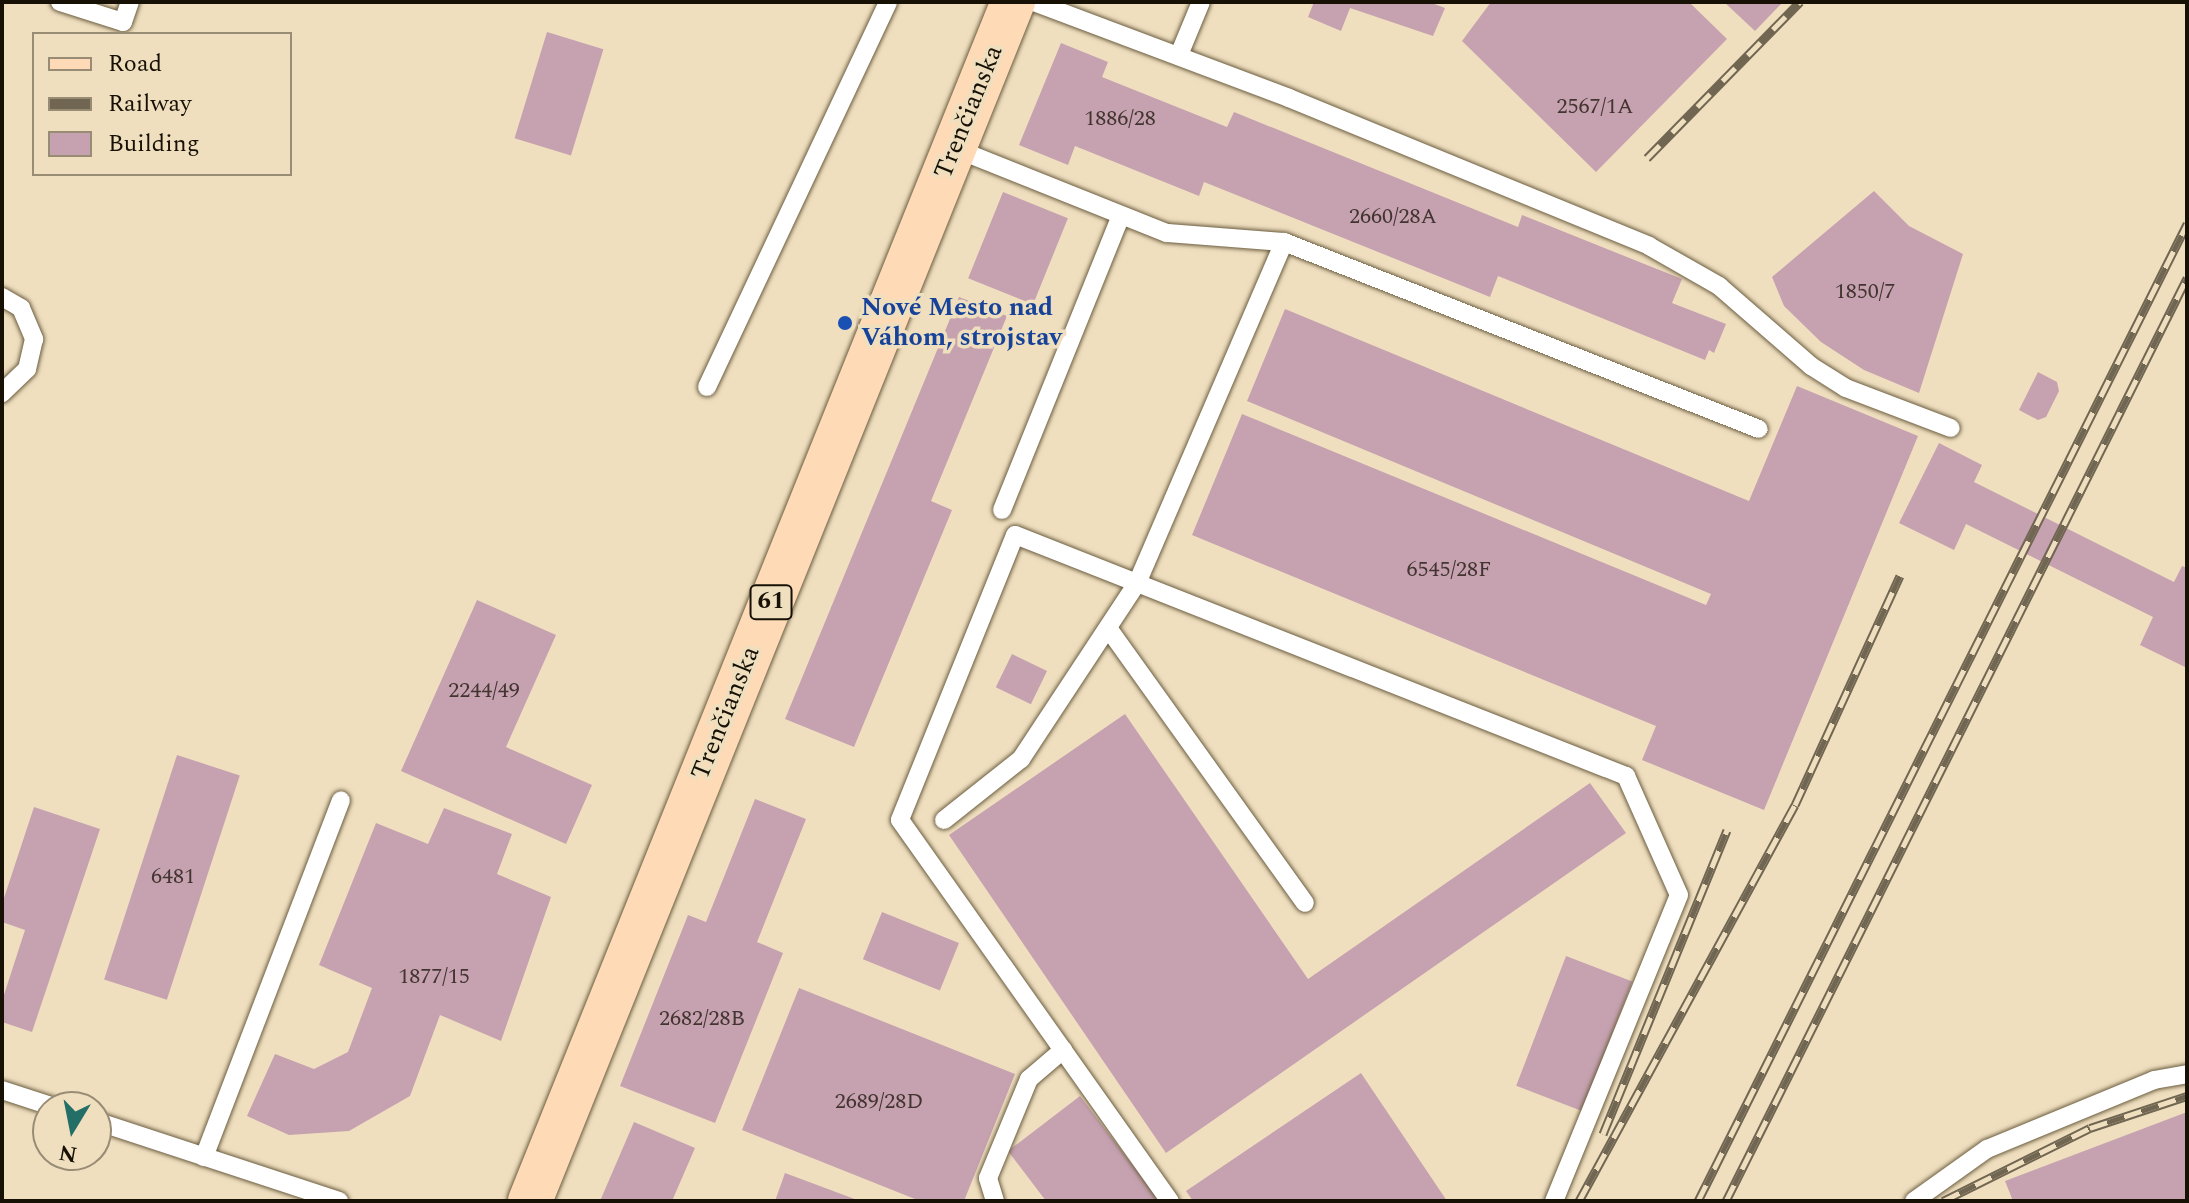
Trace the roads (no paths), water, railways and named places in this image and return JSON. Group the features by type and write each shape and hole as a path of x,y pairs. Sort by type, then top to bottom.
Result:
{"main road":[{"name":"Trenčianska","path":"530,1201 1013,2"}],"lane":[{"path":"60,2 123,22 130,2"},
{"path":"707,387 888,2"},
{"path":"1034,2 1179,55 1649,246 1719,286 1811,366 1846,388 1951,428"},
{"path":"1179,55 1201,2"},
{"path":"954,148 1167,233 1284,242 1759,429"},
{"path":"1002,510 1121,216"},
{"path":"944,820 1021,759 1137,583 1284,242"},
{"path":"2,297 21,308 34,339 27,369 2,393"},
{"path":"1170,1201 900,820 1015,535 1626,776 1679,895 1554,1201"},
{"path":"1108,628 1305,903"},
{"path":"204,1157 341,800"},
{"path":"995,1201 988,1178 1029,1079 1063,1050"},
{"path":"1914,1201 1987,1149 2154,1080 2187,1074"},
{"path":"2,1090 32,1100"},
{"path":"112,1126 339,1201"}],"railway":[{"path":"1647,158 1800,2"},
{"path":"1698,1201 2187,224"},
{"path":"1726,1201 2187,278"},
{"path":"1579,1201 1795,805 1900,576"},
{"path":"1603,1134 1727,830"},
{"path":"1943,1201 2090,1128 2187,1096"}],"place":[{"name":"Nové Mesto nad Váhom, strojstav","path":"845,323"}]}
